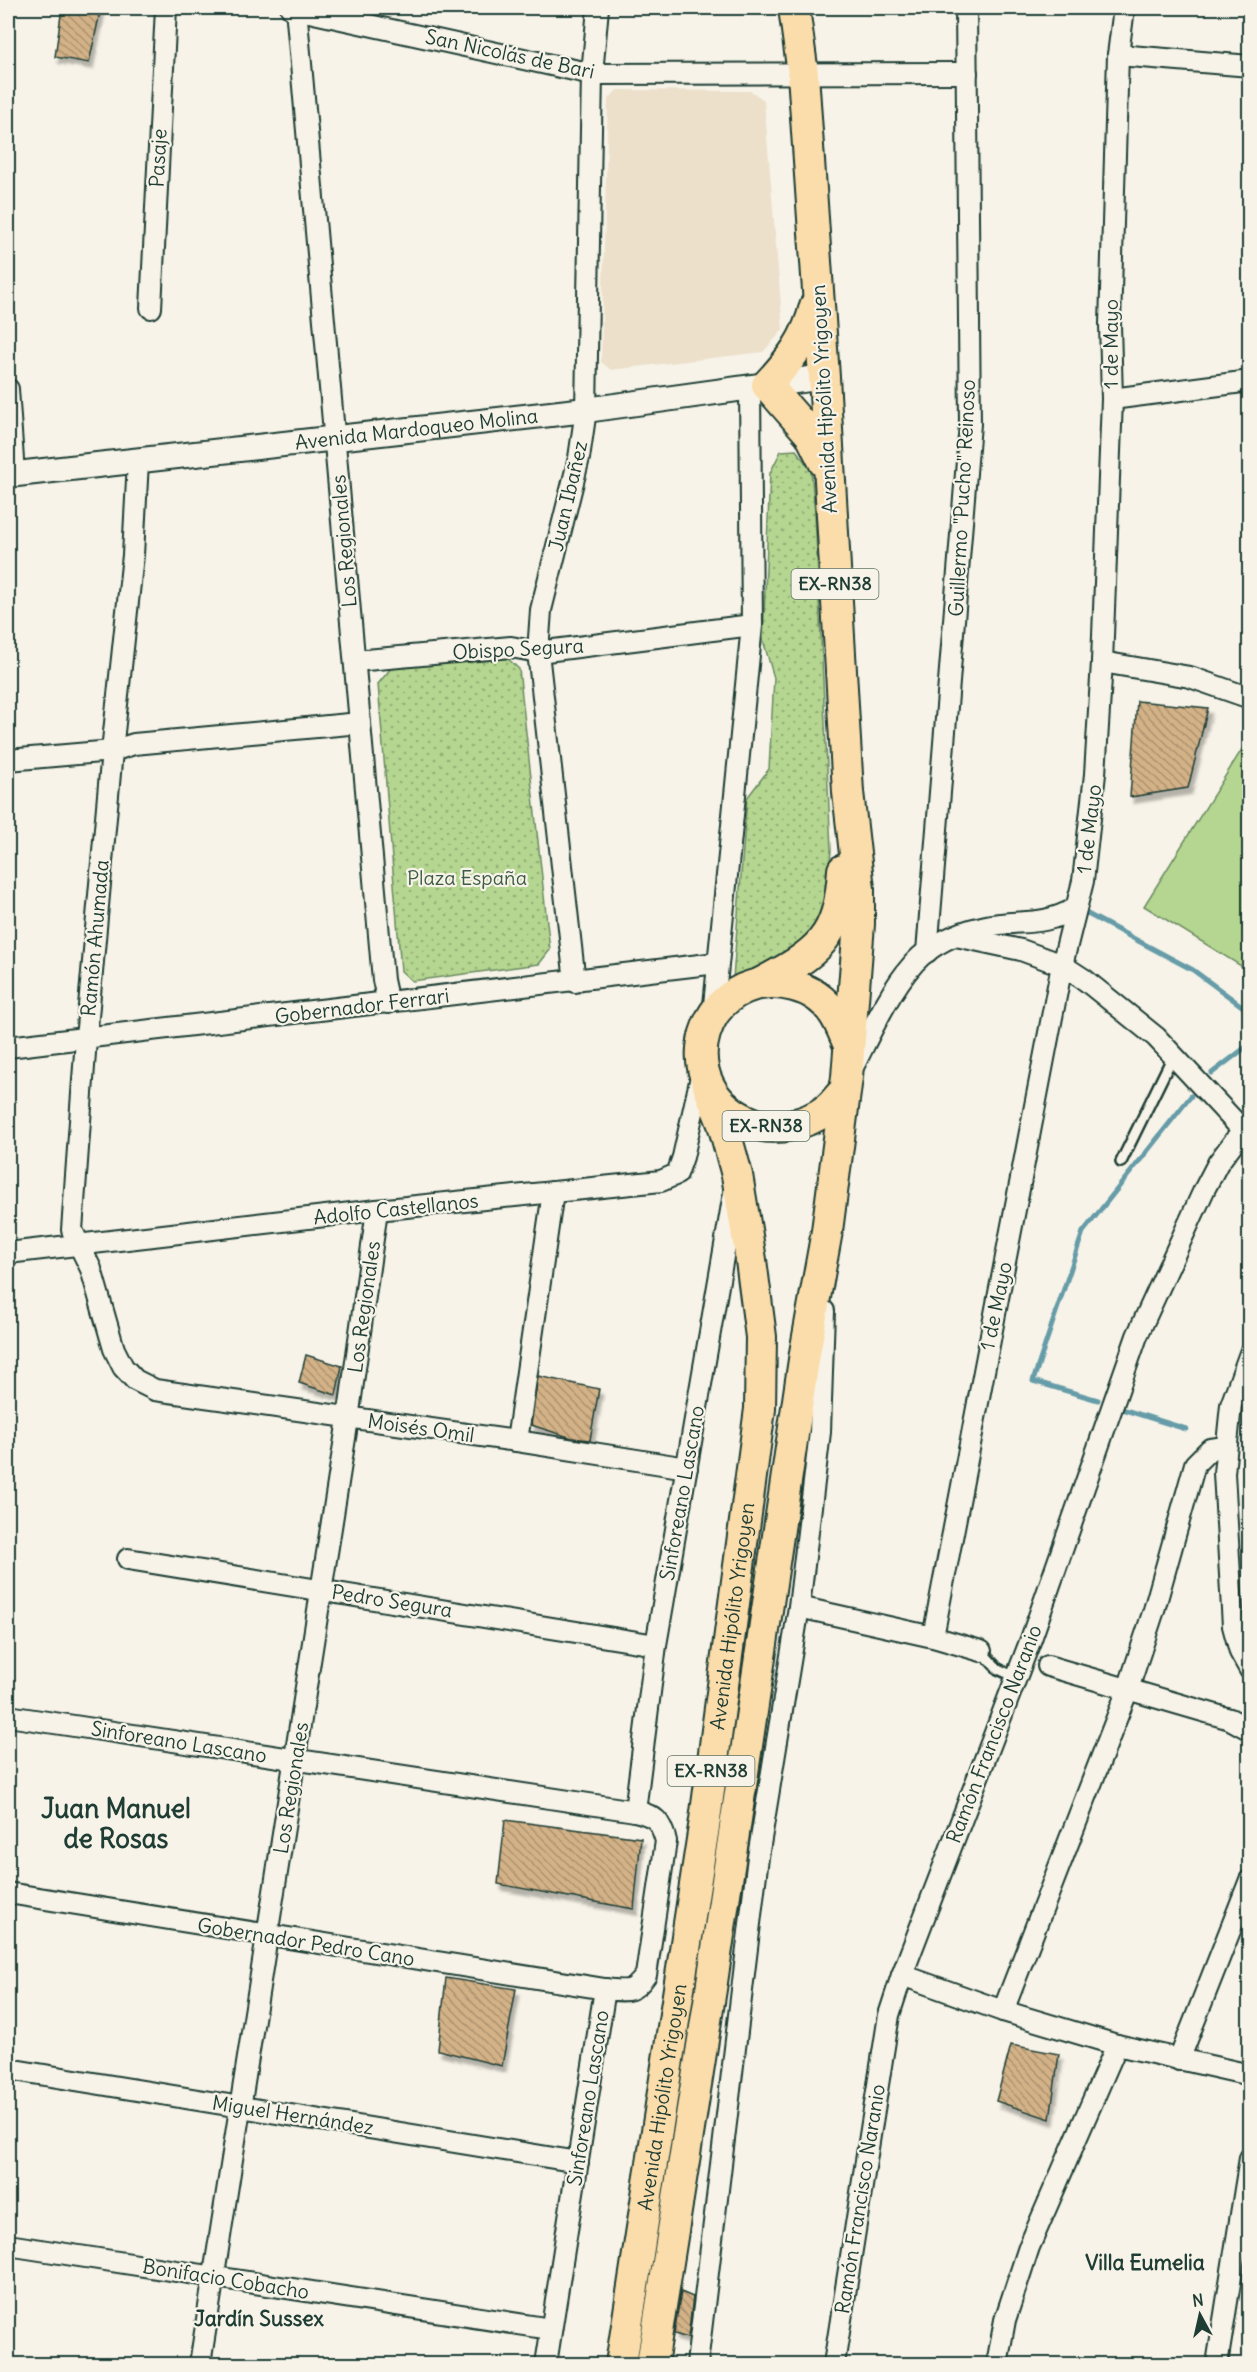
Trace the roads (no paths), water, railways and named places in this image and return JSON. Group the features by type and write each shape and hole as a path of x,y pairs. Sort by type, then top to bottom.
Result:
{"main road":[{"name":"Avenida Hipólito Yrigoyen","path":"794,8 803,74 819,290 848,792 859,889 859,924 848,1043"},
{"path":"819,290 811,325 793,357 759,386 810,434 828,470"},
{"name":"Avenida Hipólito Yrigoyen","path":"761,983 794,966 823,942 837,918 842,889 848,792"},
{"name":"EX-RN38","path":"761,983 792,985 820,999 834,1014 848,1043 846,1084 827,1109 807,1120 784,1126 761,1126 730,1112 721,1104 705,1077 703,1041 713,1015 720,1006 739,991 761,983"},
{"name":"Avenida Hipólito Yrigoyen","path":"621,2364 705,1820 760,1408 761,1337 737,1176 723,1124 705,1077"},
{"name":"Avenida Hipólito Yrigoyen","path":"652,2364 709,2001 805,1353 827,1231 846,1084"}],"street":[{"name":"Pasaje","path":"151,308 166,8"},
{"name":"San Nicolás de Bari","path":"294,8 592,74 967,74"},
{"name":"Los Regionales","path":"294,8 383,981 388,1003"},
{"name":"Juan Ibañez","path":"575,982 538,652 541,610 579,458 586,410 592,74 598,8"},
{"name":"Guillermo \"Pucho\" Reinoso","path":"927,952 970,424 966,8"},
{"name":"1 de Mayo","path":"933,1637 1062,965 1083,880 1090,827 1102,662 1112,399 1110,324 1118,55 1124,8"},
{"path":"1118,55 1250,66"},
{"name":"Avenida Mardoqueo Molina","path":"11,474 586,410 824,377"},
{"path":"1112,399 1250,381"},
{"path":"713,1015 752,625 759,386"},
{"path":"8,389 11,474"},
{"name":"Ramón Ahumada","path":"138,461 133,555 112,751 86,1039 72,1230 92,1269 114,1349 123,1367 135,1380 155,1390"},
{"name":"Obispo Segura","path":"355,661 511,647 538,652 752,625"},
{"path":"1102,662 1190,676 1250,698"},
{"path":"8,760 112,751 134,744 360,723"},
{"path":"846,1084 894,991 914,963 927,952 956,936 982,927 1048,921 1076,908"},
{"path":"956,936 1021,950 1062,965 1085,980 1147,1030 1247,1132"},
{"name":"Gobernador Ferrari","path":"8,1047 575,982 717,963"},
{"name":"Adolfo Castellanos","path":"8,1253 377,1210 661,1181 677,1174 705,1077"},
{"name":"Ramón Francisco Naranio","path":"834,2364 889,2015 902,1975 1016,1677 1137,1336 1218,1162 1247,1132"},
{"name":"Sinforeano Lascano","path":"635,1811 656,1645 737,1176"},
{"path":"517,1441 553,1192"},
{"name":"Los Regionales","path":"200,2364 322,1590 377,1210"},
{"path":"697,2364 758,1857 799,1607 820,1432 827,1231"},
{"path":"1250,1353 1231,1406 1224,1473 1233,1626 1240,1652 1250,1670"},
{"name":"Moisés Omil","path":"155,1390 517,1441 687,1468"},
{"path":"1003,2011 1128,1689 1154,1610 1195,1464 1210,1449 1226,1447"},
{"name":"Pedro Segura","path":"128,1559 656,1645"},
{"path":"799,1607 933,1637 981,1651"},
{"path":"1048,1666 1230,1719 1250,1730"},
{"name":"Sinforeano Lascano","path":"10,1722 295,1760 635,1811 651,1815 662,1825 666,1841 646,1975 637,1987 626,1991 605,1989 546,2364"},
{"path":"1179,2060 1250,1880"},
{"name":"Gobernador Pedro Cano","path":"8,1893 605,1989"},
{"path":"902,1975 1003,2011 1117,2045 1250,2075"},
{"path":"997,2364 1010,2303 1029,2247 1117,2045"},
{"name":"Miguel Hernández","path":"8,2069 578,2162"},
{"path":"1216,2364 1250,2158"},
{"name":"Bonifacio Cobacho","path":"8,2245 551,2329"}],"lane":[{"path":"1121,1162 1173,1056"},
{"path":"981,1651 998,1669 1016,1677"}],"waterway":[{"path":"1080,910 1193,970 1250,1012"},
{"path":"1212,1073 1250,1044"},
{"path":"1098,1400 1033,1381 1083,1232 1191,1096"},
{"path":"1122,1409 1186,1429"}],"district":[{"name":"Juan Manuel de Rosas","path":"116,1824"},
{"name":"Villa Eumelia","path":"1145,2263"},
{"name":"Jardín Sussex","path":"259,2319"}],"park label":[{"name":"Plaza España","path":"467,878"}]}
